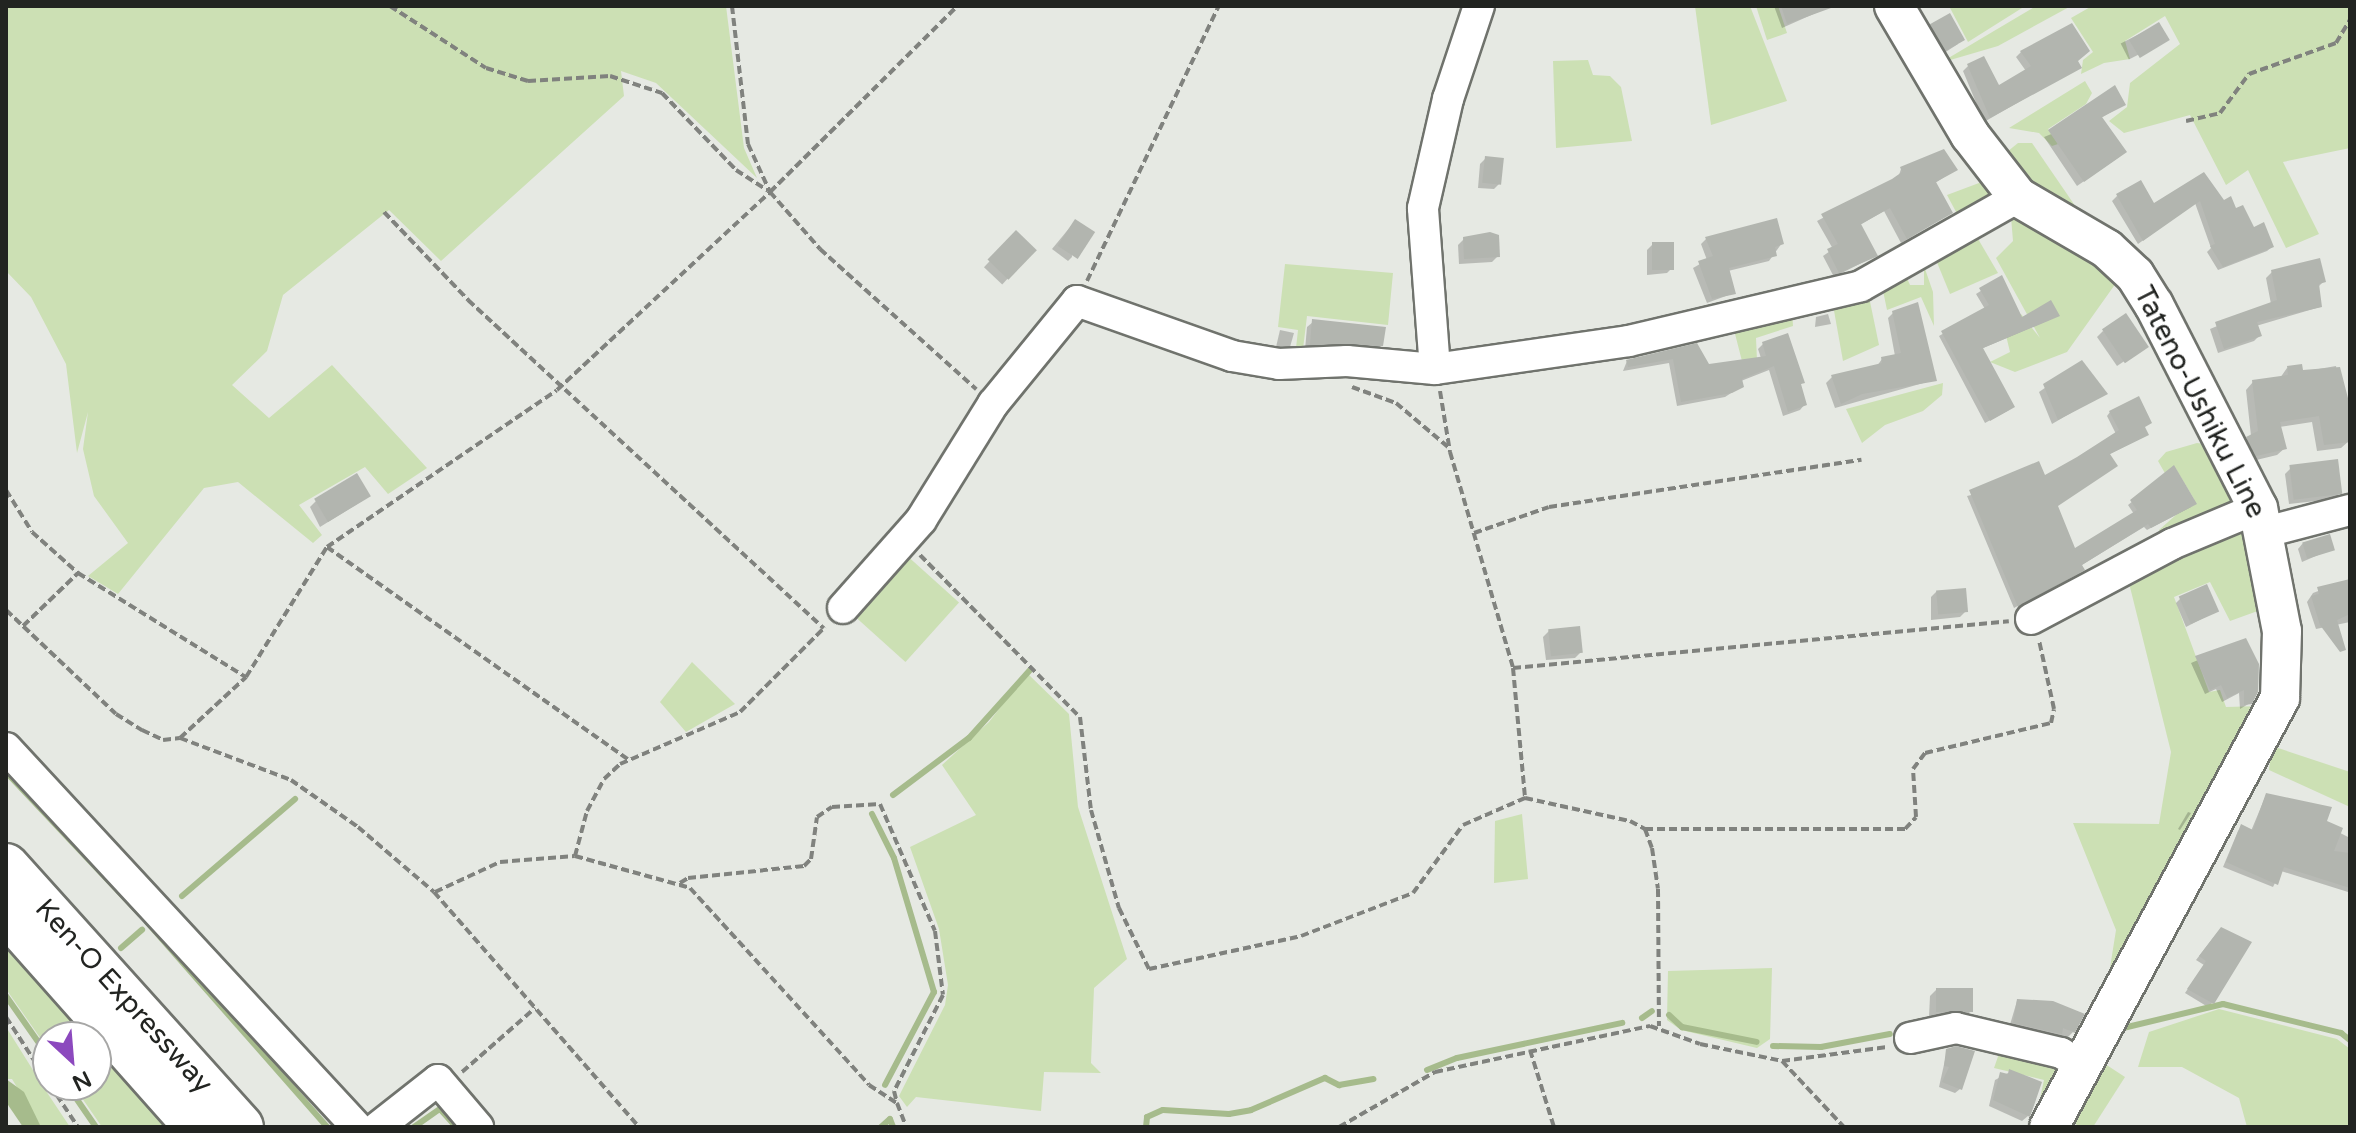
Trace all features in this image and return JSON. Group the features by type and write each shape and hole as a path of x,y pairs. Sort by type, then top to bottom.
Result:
{"highway":[{"name":"Ken-O Expressway","path":"6,866 241,1127"},
{"name":"Ken-O Expressway","path":"6,912 197,1127"}],"main road":[{"name":"Tateno-Ushiku Line","path":"1894,6 1970,135 2018,197 2089,236 2135,275 2262,520 2283,642 2280,698 2049,1127"}],"street":[{"path":"1435,369 1423,208 1448,99 1479,6"},
{"path":"834,618 902,541 993,404 1077,301 1232,356 1279,364 1347,361 1435,369 1629,341 1861,286 2018,197"},
{"path":"2031,619 2172,544 2262,520 2348,512"},
{"path":"6,748 357,1127"},
{"path":"1910,1038 1956,1028 2061,1053 2083,1066"},
{"path":"378,1127 438,1080 478,1127"}],"path":[{"path":"390,6 486,68 528,81 610,76 662,93 736,170 770,192 820,249 993,404"},
{"path":"732,6 748,144 770,192"},
{"path":"180,738 246,677 327,547 563,385 770,192 957,6"},
{"path":"1077,301 1219,6"},
{"path":"2186,121 2220,113 2249,74 2336,43 2350,20"},
{"path":"384,212 468,300 834,618 740,712 628,759 604,779 587,811 575,856"},
{"path":"1435,369 1450,448 1513,668 1525,798"},
{"path":"1340,383 1396,403 1450,448"},
{"path":"1474,533 1549,507 1861,460"},
{"path":"6,490 32,532 78,573 246,677"},
{"path":"902,541 939,570 1080,717 1091,810 1119,908 1149,969 1301,936 1413,893 1463,825 1525,798 1609,815 1645,829 1905,829 1916,817 1913,769 1925,753 2051,723 2054,709 2031,619 1513,668"},
{"path":"327,547 628,759"},
{"path":"23,626 78,573"},
{"path":"6,610 116,714 163,740 180,738 291,780 358,827 434,892 639,1127"},
{"path":"680,883 688,878 804,866 811,859 817,817 832,807 880,804 935,931 943,995 894,1091 906,1127"},
{"path":"1645,829 1658,889 1659,1026"},
{"path":"434,892 500,862 575,856 680,883 690,888 869,1085 897,1103"},
{"path":"444,1088 535,1008"},
{"path":"6,1017 32,1058"},
{"path":"1339,1127 1435,1072 1530,1050 1659,1026 1700,1044 1782,1061 1878,1050 1910,1038"},
{"path":"1530,1050 1554,1127"},
{"path":"1782,1061 1844,1127"},
{"path":"60,1101 78,1127"}],"shaded area":[{"path":"6,6 726,6 744,148 757,178 656,83 621,71 624,96 441,261 389,210 283,295 267,351 232,385 269,418 332,365 427,468 388,494 365,467 299,505 322,535 313,543 238,482 204,488 118,594 88,576 128,543 94,496 83,449 88,412 77,453 66,364 31,297 6,271"},
{"path":"1695,6 1750,6 1787,101 1711,125"},
{"path":"1756,6 1778,6 1787,33 1767,40"},
{"path":"1949,6 2021,6 2022,8 1968,42"},
{"path":"2036,6 2071,6 1998,46 1940,63"},
{"path":"2092,6 2350,6 2350,148 2283,162 2319,234 2286,248 2248,170 2226,185 2190,115 2124,133 2109,121 2127,107 2130,83 2180,44 2165,16 2125,41 2130,59 2104,63 2081,74 2083,60 2093,52 2071,18"},
{"path":"1588,60 1593,75 1610,76 1621,87 1632,141 1556,148 1553,61"},
{"path":"2085,81 2092,93 2086,104 2048,129 2058,144 2052,146 2039,133 2009,128"},
{"path":"2018,143 2032,143 2080,213 2047,202 2002,156"},
{"path":"1987,180 1997,203 1962,223 1947,195"},
{"path":"2011,217 2024,219 2121,276 2067,352 2015,372 1990,362 2010,352 2003,323 2021,314 2040,338 1996,258 2013,241"},
{"path":"1974,232 1998,273 1950,294 1936,260"},
{"path":"1285,264 1393,273 1388,325 1307,316 1303,349 1296,348 1298,330 1278,327"},
{"path":"1924,266 1933,292 1934,326 1921,297 1887,310 1882,286 1906,276 1910,285 1924,285"},
{"path":"1868,292 1879,345 1843,361 1833,305"},
{"path":"1792,311 1793,326 1756,338 1757,360 1743,365 1733,326"},
{"path":"1943,383 1942,395 1923,411 1885,425 1862,443 1846,409"},
{"path":"2197,443 2212,445 2241,507 2161,540 2159,530 2194,499 2176,469 2166,475 2158,461 2166,452"},
{"path":"2243,522 2266,608 2230,621 2210,582 2174,597 2209,692 2220,690 2226,707 2262,706 2106,993 2116,930 2073,823 2159,824 2171,752 2128,579"},
{"path":"904,553 959,603 905,662 850,612"},
{"path":"692,662 735,704 686,732 660,702"},
{"path":"1027,673 1069,714 1078,807 1127,959 1094,988 1091,1063 1101,1073 1044,1072 1041,1111 916,1097 907,1107 899,1096 945,1005 948,985 939,929 910,847 976,815 942,765 989,722"},
{"path":"2272,746 2350,772 2350,807 2269,770"},
{"path":"1522,814 1528,879 1494,883 1495,821"},
{"path":"6,942 77,1021 32,1021 32,1026 6,989"},
{"path":"1772,968 1770,1039 1757,1048 1681,1030 1667,1020 1668,971"},
{"path":"2219,1009 2337,1039 2350,1049 2350,1127 2247,1127 2239,1098 2182,1067 2138,1067 2149,1032"},
{"path":"6,1027 32,1068 32,1101 53,1101 70,1127 41,1127 12,1079 6,1079"},
{"path":"2001,1048 2061,1063 2034,1126 2044,1080 1994,1068"},
{"path":"112,1060 172,1127 102,1127 84,1101 112,1101"},
{"path":"2102,1062 2125,1077 2093,1127 2079,1127 2070,1118"},
{"path":"6,1079 24,1092 41,1127 23,1127 6,1102"}],"building":[{"path":"1781,6 1831,6 1831,8 1787,24"},
{"path":"1950,13 1965,40 1945,51 1930,24"},
{"path":"2159,22 2170,40 2140,58 2129,40"},
{"path":"2072,23 2090,51 2078,61 2082,68 1990,118 1967,64 1984,56 1999,85 2031,66 2020,51"},
{"path":"2115,85 2126,105 2102,117 2127,152 2084,182 2048,130"},
{"path":"1944,149 1958,170 1936,182 1953,213 1907,239 1890,208 1861,224 1878,256 1839,273 1827,249 1838,244 1821,214 1892,179 1902,172 1900,167"},
{"path":"1485,156 1504,158 1501,185 1482,183"},
{"path":"2204,172 2224,200 2231,196 2236,208 2243,205 2254,227 2264,222 2274,247 2223,267 2210,246 2215,244 2200,201 2143,241 2116,194 2141,180 2154,203"},
{"path":"1777,218 1784,244 1775,247 1777,256 1729,268 1736,294 1712,299 1698,261 1713,256 1705,237"},
{"path":"1075,219 1095,232 1078,259 1058,246"},
{"path":"1016,230 1037,250 1008,280 988,259"},
{"path":"1490,232 1499,235 1500,257 1464,259 1463,237"},
{"path":"1652,242 1674,242 1674,270 1652,270"},
{"path":"2320,258 2326,282 2319,284 2322,307 2257,322 2262,336 2224,349 2215,322 2277,300 2271,270"},
{"path":"2002,275 2022,317 2051,300 2060,316 1983,348 2015,407 1990,421 1941,331 1989,305 1979,288"},
{"path":"1918,302 1937,381 1862,394 1841,404 1831,375 1882,363 1881,357 1901,353 1892,311"},
{"path":"2126,313 2149,347 2125,363 2102,329"},
{"path":"1312,319 1386,327 1383,346 1310,345"},
{"path":"1788,333 1805,383 1801,384 1807,405 1788,412 1774,366 1742,379 1744,387 1732,393 1681,402 1673,359 1628,367 1626,360 1697,343 1709,364 1766,356 1762,342"},
{"path":"2082,360 2108,394 2058,420 2043,384"},
{"path":"2302,364 2303,370 2340,367 2350,406 2350,442 2324,445 2319,416 2280,422 2287,449 2256,456 2246,437 2258,431 2252,380 2288,375 2287,366"},
{"path":"2139,396 2152,423 2145,427 2149,435 2110,454 2118,466 2058,506 2075,548 2137,510 2130,500 2174,465 2197,504 2151,528 2148,524 2082,565 2085,570 2018,607 1969,490 2039,461 2045,475 2119,430 2109,411"},
{"path":"2338,459 2342,494 2294,500 2289,465"},
{"path":"357,473 371,496 328,522 314,499"},
{"path":"2330,534 2335,550 2307,559 2302,542"},
{"path":"2350,579 2350,614 2337,620 2346,650 2340,652 2320,625 2311,596 2319,594 2317,587"},
{"path":"2207,584 2219,611 2191,624 2179,597"},
{"path":"1966,588 1968,612 1938,615 1936,591"},
{"path":"1580,626 1583,653 1551,656 1548,629"},
{"path":"2246,638 2259,664 2258,692 2252,704 2244,705 2244,690 2227,698 2221,685 2210,690 2195,656"},
{"path":"2266,793 2332,807 2327,821 2343,828 2334,851 2350,853 2350,888 2284,867 2278,885 2226,862 2241,824 2253,830"},
{"path":"2221,927 2252,942 2214,1004 2187,989 2206,961 2199,956"},
{"path":"1936,988 1973,988 1973,1012 1936,1012"},
{"path":"2017,999 2053,1001 2085,1014 2075,1033 2063,1028 2062,1034 2039,1029 2013,1023"},
{"path":"1956,1046 1975,1051 1962,1090 1942,1082 1949,1067 1944,1066 1946,1049"},
{"path":"2009,1069 2042,1082 2030,1117 1993,1100 2000,1072 2008,1074"}],"waterway":[{"path":"893,795 969,738 1030,670"},
{"path":"6,772 140,914"},
{"path":"182,896 295,799"},
{"path":"872,814 894,858 934,992 885,1085"},
{"path":"147,922 327,1127"},
{"path":"121,948 142,930"},
{"path":"6,996 32,1033"},
{"path":"2119,1029 2223,1004 2341,1033 2350,1040"},
{"path":"1642,1018 1652,1011"},
{"path":"1669,1015 1682,1027 1757,1042"},
{"path":"1917,1022 1941,1018"},
{"path":"1427,1070 1457,1058 1622,1023"},
{"path":"1773,1046 1821,1047 1890,1034"},
{"path":"1146,1127 1147,1117 1163,1110 1229,1114 1251,1110 1325,1078 1339,1085 1373,1079"},
{"path":"78,1101 96,1127"},
{"path":"414,1127 440,1109 456,1127"},
{"path":"881,1127 890,1119 893,1127"}]}
